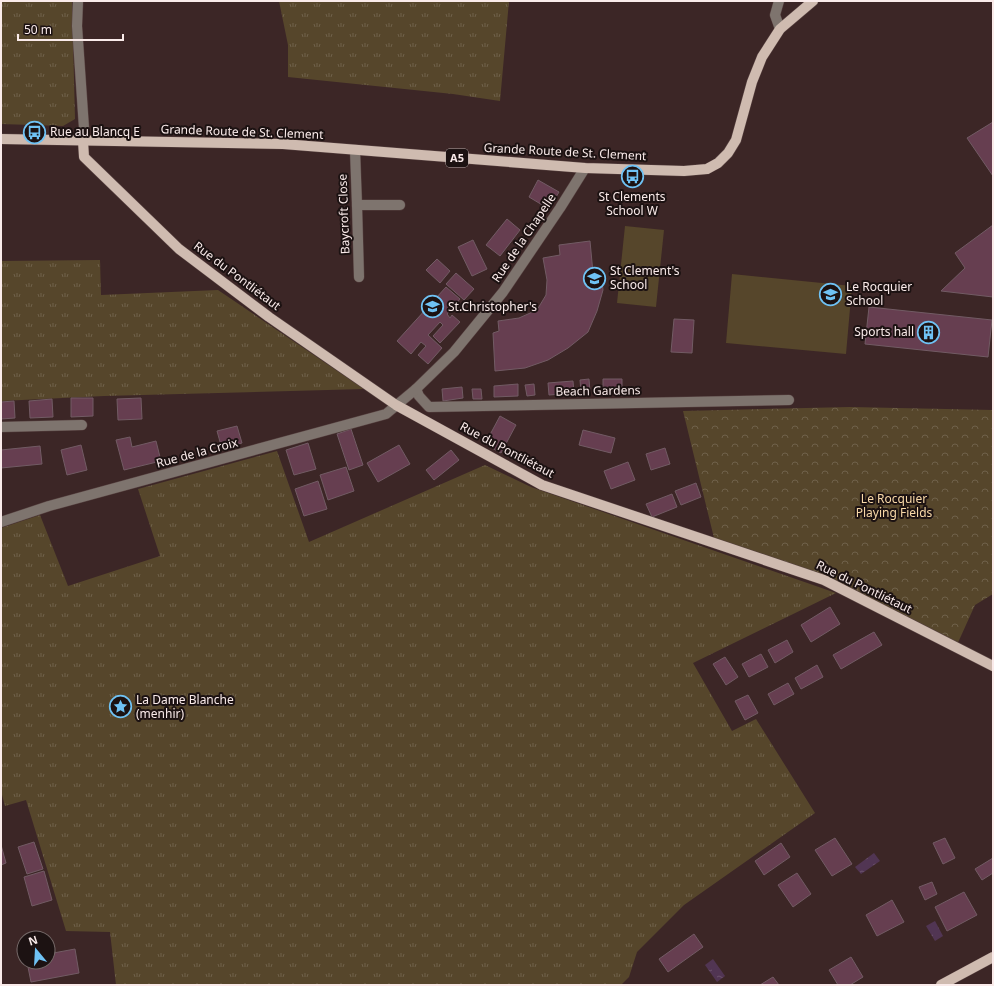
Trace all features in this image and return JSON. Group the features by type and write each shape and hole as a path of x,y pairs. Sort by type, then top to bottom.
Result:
{"main road":[{"name":"Grande Route de St. Clement","path":"1,139 283,144 585,168 684,171 707,169 718,163 728,153 736,140 752,82 762,57 780,29 813,1"},
{"name":"Rue du Pontliétaut","path":"83,141 84,157 179,248 268,317 396,405 542,485 824,580 993,666"},
{"path":"942,985 993,957"}],"street":[{"path":"78,1 76,26 84,128 83,141"},
{"path":"779,1 775,15 780,29"},
{"name":"Baycroft Close","path":"355,150 359,277"},
{"name":"Rue de la Chapelle","path":"396,405 416,389 454,352 503,292 560,208 585,168"},
{"path":"357,205 400,205"},
{"name":"Beach Gardens","path":"416,389 419,396 430,407 789,400"},
{"name":"Rue de la Croix","path":"1,522 49,506 386,414 396,405"},
{"path":"1,427 82,425"}],"green space":[{"path":"1,1 72,1 75,119 63,126 1,124"},
{"path":"279,1 509,1 500,101 453,94 288,77 288,45"},
{"path":"625,226 664,230 656,307 617,303"},
{"path":"100,260 101,295 218,290 364,389 104,396 1,401 1,261"},
{"path":"732,274 852,286 846,354 726,343"},
{"name":"Le Rocquier Playing Fields","path":"850,407 993,410 993,594 975,605 956,647 824,580 715,542 683,411"},
{"path":"277,451 309,542 485,465 531,487 836,593 693,663 732,731 756,719 815,813 684,905 637,952 629,977 621,985 116,985 110,932 66,931 26,800 5,806 1,791 1,528 40,515 68,586 160,556 138,489"}],"water":[{"path":"874,853 880,861 861,874 855,867"},
{"path":"935,921 943,936 935,941 926,926"},
{"path":"713,959 725,976 717,982 705,965"}],"building":[{"path":"993,122 993,176 967,138"},
{"path":"538,180 559,192 549,209 529,197"},
{"path":"507,219 520,230 500,256 486,245"},
{"path":"993,225 993,297 941,291 965,268 955,253"},
{"path":"473,240 487,269 472,276 458,247"},
{"path":"590,241 593,273 601,272 603,290 597,311 588,332 568,348 548,360 525,368 495,371 493,333 499,331 498,321 519,318 537,310 546,295 547,280 543,258 560,255 559,245"},
{"path":"437,259 450,271 440,283 426,270"},
{"path":"456,273 474,289 464,300 446,284"},
{"path":"446,287 460,299 447,314 450,318 452,315 460,322 440,343 433,336 443,325 440,322 428,335 442,348 428,364 418,355 426,346 421,342 411,354 397,341"},
{"name":"Sports hall","path":"869,307 992,320 988,357 865,344"},
{"path":"674,319 694,320 692,353 671,352"},
{"path":"589,379 590,392 581,392 580,380"},
{"path":"603,379 622,379 622,389 603,390"},
{"path":"573,381 574,393 549,395 548,383"},
{"path":"518,384 518,396 494,397 494,386"},
{"path":"534,384 535,395 527,396 525,385"},
{"path":"462,387 463,398 443,401 442,389"},
{"path":"472,389 481,389 482,399 473,399"},
{"path":"71,398 93,398 93,416 71,417"},
{"path":"141,398 142,419 118,420 117,399"},
{"path":"52,399 53,417 30,418 29,401"},
{"path":"14,401 15,418 1,419 1,402"},
{"path":"500,416 516,425 501,453 485,444"},
{"path":"237,426 242,443 222,449 217,431"},
{"path":"351,429 363,465 349,470 337,434"},
{"path":"583,430 615,438 611,453 579,445"},
{"path":"130,437 132,447 156,441 161,461 124,470 116,440"},
{"path":"308,443 316,469 294,475 286,450"},
{"path":"81,445 87,470 67,475 61,450"},
{"path":"399,445 410,464 378,482 367,463"},
{"path":"40,446 42,464 1,468 1,450"},
{"path":"665,448 670,464 651,470 646,454"},
{"path":"451,450 459,460 434,480 426,470"},
{"path":"628,462 635,480 611,489 604,471"},
{"path":"346,467 354,491 328,500 320,475"},
{"path":"318,481 327,509 304,516 295,489"},
{"path":"696,483 701,497 681,505 675,491"},
{"path":"672,494 677,507 652,517 646,504"},
{"path":"830,607 840,624 811,642 801,625"},
{"path":"874,632 882,645 841,669 833,655"},
{"path":"787,640 793,652 775,663 768,650"},
{"path":"761,654 768,667 749,677 742,664"},
{"path":"725,657 738,677 726,685 713,664"},
{"path":"817,665 823,677 801,689 795,678"},
{"path":"788,683 794,694 774,705 768,694"},
{"path":"748,695 758,713 745,720 735,701"},
{"path":"835,838 852,864 832,876 815,850"},
{"path":"945,838 955,858 943,864 933,843"},
{"path":"34,842 43,869 27,874 18,847"},
{"path":"781,843 790,857 764,875 755,861"},
{"path":"1,845 6,863 1,865"},
{"path":"993,858 993,873 982,880 975,869"},
{"path":"44,871 52,900 32,906 24,877"},
{"path":"797,873 811,894 793,907 778,885"},
{"path":"932,882 937,894 925,900 919,887"},
{"path":"964,892 977,915 947,931 935,907"},
{"path":"892,900 904,922 877,936 866,915"},
{"path":"694,934 703,947 668,972 659,959"},
{"path":"75,949 79,973 31,982 29,970 56,970 56,953"},
{"path":"851,957 863,977 850,985 838,985 829,970"},
{"path":"773,977 779,985 760,985"}],"place":[{"name":"Rue au Blancq E","path":"35,132"},
{"name":"St Clements School W","path":"632,176"},
{"name":"St Clement's School","path":"595,278"},
{"name":"Le Rocquier School","path":"831,294"},
{"name":"St.Christopher's","path":"433,307"},
{"name":"Sports hall","path":"929,332"},
{"name":"La Dame Blanche (menhir)","path":"120,707"}]}
